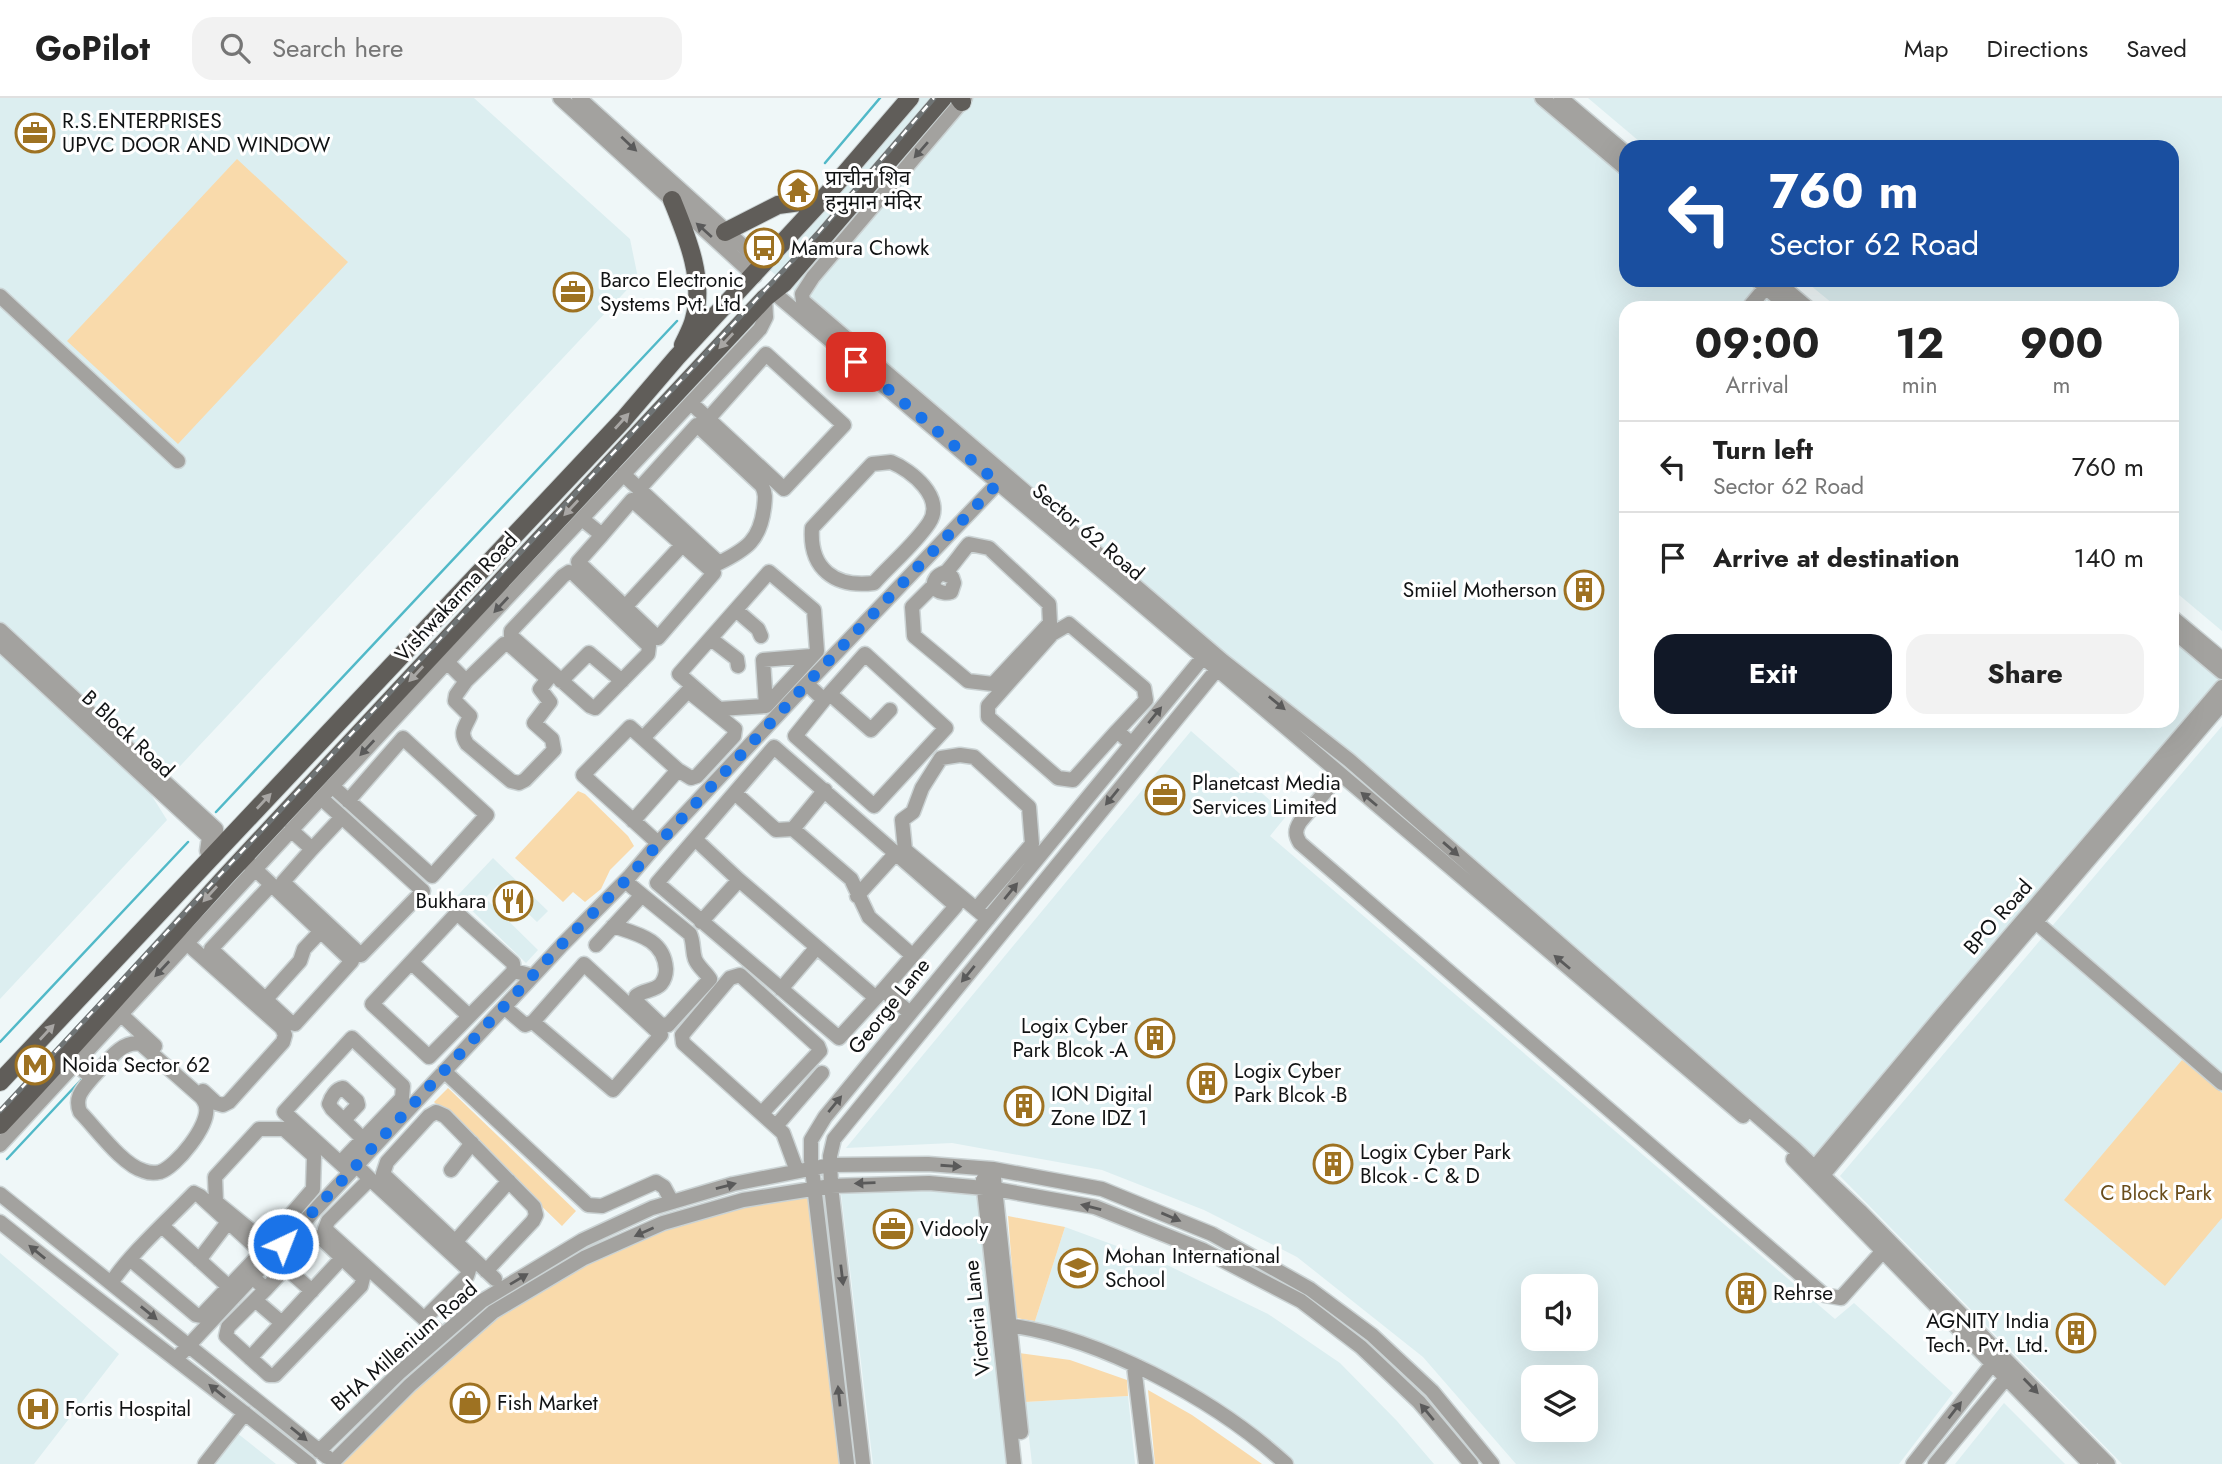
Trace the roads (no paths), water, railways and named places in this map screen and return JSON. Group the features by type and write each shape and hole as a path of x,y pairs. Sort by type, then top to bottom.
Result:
{"main road":[{"name":"Vishwakarma Road","path":"0,1082 624,420 677,357 823,200 910,98"},
{"name":"Vishwakarma Road","path":"0,1125 70,1059 253,863 498,587 516,578 768,295 784,283 861,206 943,98"},
{"path":"725,232 778,205 823,200"},
{"path":"672,201 693,253 697,288 694,318 677,357"},
{"path":"495,556 498,566 516,578"},
{"path":"480,572 491,573 497,580 498,587"}],"street":[{"path":"559,98 672,201 760,270"},
{"path":"579,98 725,232 760,270"},
{"path":"1542,98 1619,163"},
{"path":"1561,98 1619,147"},
{"path":"861,206 962,99"},
{"name":"Sector 62 Road","path":"861,206 802,294 803,301 998,483 1206,653"},
{"path":"1770,287 1783,301"},
{"path":"1773,287 1796,301"},
{"path":"321,798 423,891 361,954 253,863 291,830 389,725 447,662 516,578 582,519 760,329 766,317 768,295"},
{"name":"Sector 62 Road","path":"768,295 914,403 1220,665"},
{"path":"0,296 178,461"},
{"path":"691,403 708,419 784,489 844,425 766,355 708,419"},
{"path":"623,474 639,489 719,562 746,547 760,531 766,493 762,486 697,425 639,489"},
{"path":"891,462 904,467 918,478 929,491 932,507 931,521 902,552 874,583 842,581 824,570 814,557 812,528 872,464 891,462"},
{"path":"177,1358 252,1277 298,1217 444,1071 998,483"},
{"path":"632,500 714,573 658,638 578,562 602,535 632,500"},
{"path":"582,519 602,535"},
{"path":"625,607 682,544"},
{"path":"969,544 989,548 1049,604 1050,623 993,684 968,681 914,636 912,607 938,579 969,544"},
{"path":"902,552 938,579"},
{"path":"569,572 574,574 646,642 650,650 595,708 590,706 511,636 511,631 539,602 563,576 569,572"},
{"path":"769,572 814,610 817,650 766,706 719,709 679,674 711,639 769,572"},
{"path":"516,578 539,602"},
{"path":"736,610 758,629 761,636"},
{"path":"2179,623 2222,659"},
{"path":"1069,624 1144,688 1146,700 1117,731 1073,780 1058,778 988,717 988,706 1052,634 1069,624"},
{"path":"2179,636 2222,672"},
{"name":"B Block Road","path":"3,638 209,837 212,857"},
{"path":"711,639 737,659 738,666"},
{"path":"503,644 510,645 548,679 540,689 550,702 534,723 552,739 554,750 519,783 512,781 462,737 470,716 455,701 466,681 503,644"},
{"path":"561,681 589,653 622,681"},
{"name":"George Lane","path":"847,1464 811,1140 825,1117 1206,653"},
{"path":"865,654 946,728 874,806 795,736 829,695 865,654"},
{"path":"766,706 762,660 811,656"},
{"path":"447,662 466,681"},
{"path":"1220,665 1340,774 1816,1175 1883,1251 1996,1359"},
{"path":"1220,665 1349,760 1816,1175 2010,1373 2108,1464"},
{"name":"George Lane","path":"863,1464 831,1186 830,1166 834,1139 1220,665"},
{"path":"789,680 807,683 829,695 871,730 890,709"},
{"name":"BPO Road","path":"1816,1175 2222,687"},
{"path":"643,738 688,691 735,729 734,736 698,776 691,778 678,770 629,727 583,775 658,844"},
{"name":"BPO Road","path":"2031,919 2222,704"},
{"path":"332,786 432,876 487,816 389,725"},
{"path":"1117,731 1132,744"},
{"path":"348,801 403,738"},
{"path":"774,747 956,906 839,1038 657,883 735,793 774,747"},
{"path":"976,909 1032,844 1031,813 1029,807 974,757 960,755 941,758 922,788 913,813 902,820 905,850 988,919"},
{"path":"633,821 678,770"},
{"path":"1340,774 1300,822 1296,829 1296,837 1300,843 1824,1295 1841,1298 1883,1251"},
{"path":"793,829 825,790"},
{"path":"735,793 776,830 793,829 851,879 869,917 913,956"},
{"path":"211,949 342,817"},
{"path":"291,830 312,849"},
{"path":"695,839 817,947 880,994 911,1013"},
{"path":"857,895 895,853"},
{"path":"701,922 739,880"},
{"path":"613,926 650,938 661,950 666,963 666,976 659,987 636,996 637,1002 660,1024 668,1026 710,979 696,963 690,934 625,881"},
{"path":"185,933 211,949 295,1024 352,961 277,884"},
{"path":"596,945 642,895"},
{"path":"457,913 513,963 514,971 429,1057 372,1004 457,913"},
{"path":"2031,919 2222,1083"},
{"path":"265,1000 300,961 304,949 321,931"},
{"path":"115,1009 216,1103 223,1105 229,1102 282,1042 285,1035 282,1028 185,933"},
{"path":"781,989 817,947"},
{"path":"412,963 469,1016"},
{"path":"505,1007 524,1025 533,1021 584,964 661,1035 613,1090 533,1021"},
{"path":"514,971 533,976"},
{"path":"762,1113 820,1051 818,1046 740,975 730,978 682,1035 683,1043 783,1133 797,1171"},
{"path":"353,1164 363,1139 402,1098 403,1086 352,1038 284,1112 353,1164 377,1177 456,1241 491,1275 533,1221 536,1214 534,1207 444,1116 436,1112 429,1116 387,1162 377,1177 328,1221 325,1229 442,1335"},
{"path":"133,1042 141,1044 201,1097 206,1106 202,1127 195,1139 168,1168 159,1172 137,1169 127,1162 80,1111 77,1103 79,1093 92,1078 124,1045 133,1042"},
{"path":"0,1146 70,1059 92,1078"},
{"path":"444,1071 588,1205 603,1206 656,1182 664,1186 672,1202"},
{"path":"776,1126 822,1073"},
{"path":"344,1120 363,1139"},
{"path":"259,1129 284,1129 314,1156 313,1189 298,1217 275,1233 253,1232 216,1202 215,1177 259,1129"},
{"path":"451,1170 471,1143"},
{"name":"BHA Millenium Road","path":"319,1451 399,1373 482,1301 583,1240 652,1208 733,1184 830,1166 928,1164 988,1168 1102,1189 1212,1234 1310,1289 1372,1335 1432,1391 1492,1464"},
{"name":"Victoria Lane","path":"988,1168 1004,1325 1014,1464"},
{"path":"377,1177 469,1270 467,1276 424,1319"},
{"path":"456,1241 509,1181"},
{"name":"BHA Millenium Road","path":"335,1463 410,1385 493,1311 584,1258 663,1223 743,1200 831,1186 929,1183 990,1189 1096,1207 1203,1250 1301,1301 1361,1347 1419,1402 1471,1464"},
{"path":"111,1283 131,1259 194,1193 259,1250 258,1256 201,1316 196,1315 131,1259"},
{"path":"0,1194 335,1463"},
{"path":"0,1222 309,1464"},
{"path":"199,1259 228,1222"},
{"path":"162,1226 229,1287"},
{"path":"320,1237 342,1258 363,1278 361,1286 275,1375 269,1375 226,1336 228,1327 313,1238 320,1237"},
{"path":"250,1358 342,1258"},
{"path":"286,1268 312,1291"},
{"path":"252,1277 260,1295 282,1323"},
{"path":"1004,1325 1026,1327 1134,1366 1210,1405 1286,1464"},
{"name":"Victoria Lane","path":"1004,1325 1024,1464"},
{"path":"1913,1464 1996,1359"},
{"path":"1134,1366 1146,1464"},
{"path":"1935,1464 2010,1373"},
{"path":"2010,1373 2090,1464"},
{"path":"205,1464 245,1413"}],"waterway":[{"path":"825,163 880,98"},
{"path":"216,812 677,321"},
{"path":"0,1042 188,842"},
{"path":"7,1159 81,1080"}],"railway":[{"path":"0,1111 819,232 934,98"}],"place":[{"name":"R.S.ENTERPRISES UPVC DOOR AND WINDOW","path":"35,133"},
{"name":"प्राचीन शिव हनुमान मंदिर","path":"798,190"},
{"name":"Mamura Chowk","path":"764,248"},
{"name":"Barco Electronic Systems Pvt. Ltd.","path":"573,292"},
{"name":"Smiiel Motherson","path":"1584,590"},
{"name":"Planetcast Media Services Limited","path":"1165,795"},
{"name":"Bukhara","path":"513,901"},
{"name":"Logix Cyber Park Blcok -A","path":"1155,1038"},
{"name":"Noida Sector 62","path":"35,1065"},
{"name":"Logix Cyber Park Blcok -B","path":"1207,1083"},
{"name":"ION Digital Zone IDZ 1","path":"1024,1106"},
{"name":"Logix Cyber Park Blcok - C & D","path":"1333,1164"},
{"name":"Vidooly","path":"893,1229"},
{"name":"Mohan International School","path":"1078,1268"},
{"name":"Rehrse","path":"1746,1293"},
{"name":"AGNITY India Tech. Pvt. Ltd.","path":"2076,1333"},
{"name":"Fish Market","path":"470,1403"},
{"name":"Fortis Hospital","path":"38,1409"}],"park label":[{"name":"C Block Park","path":"2156,1193"}]}
